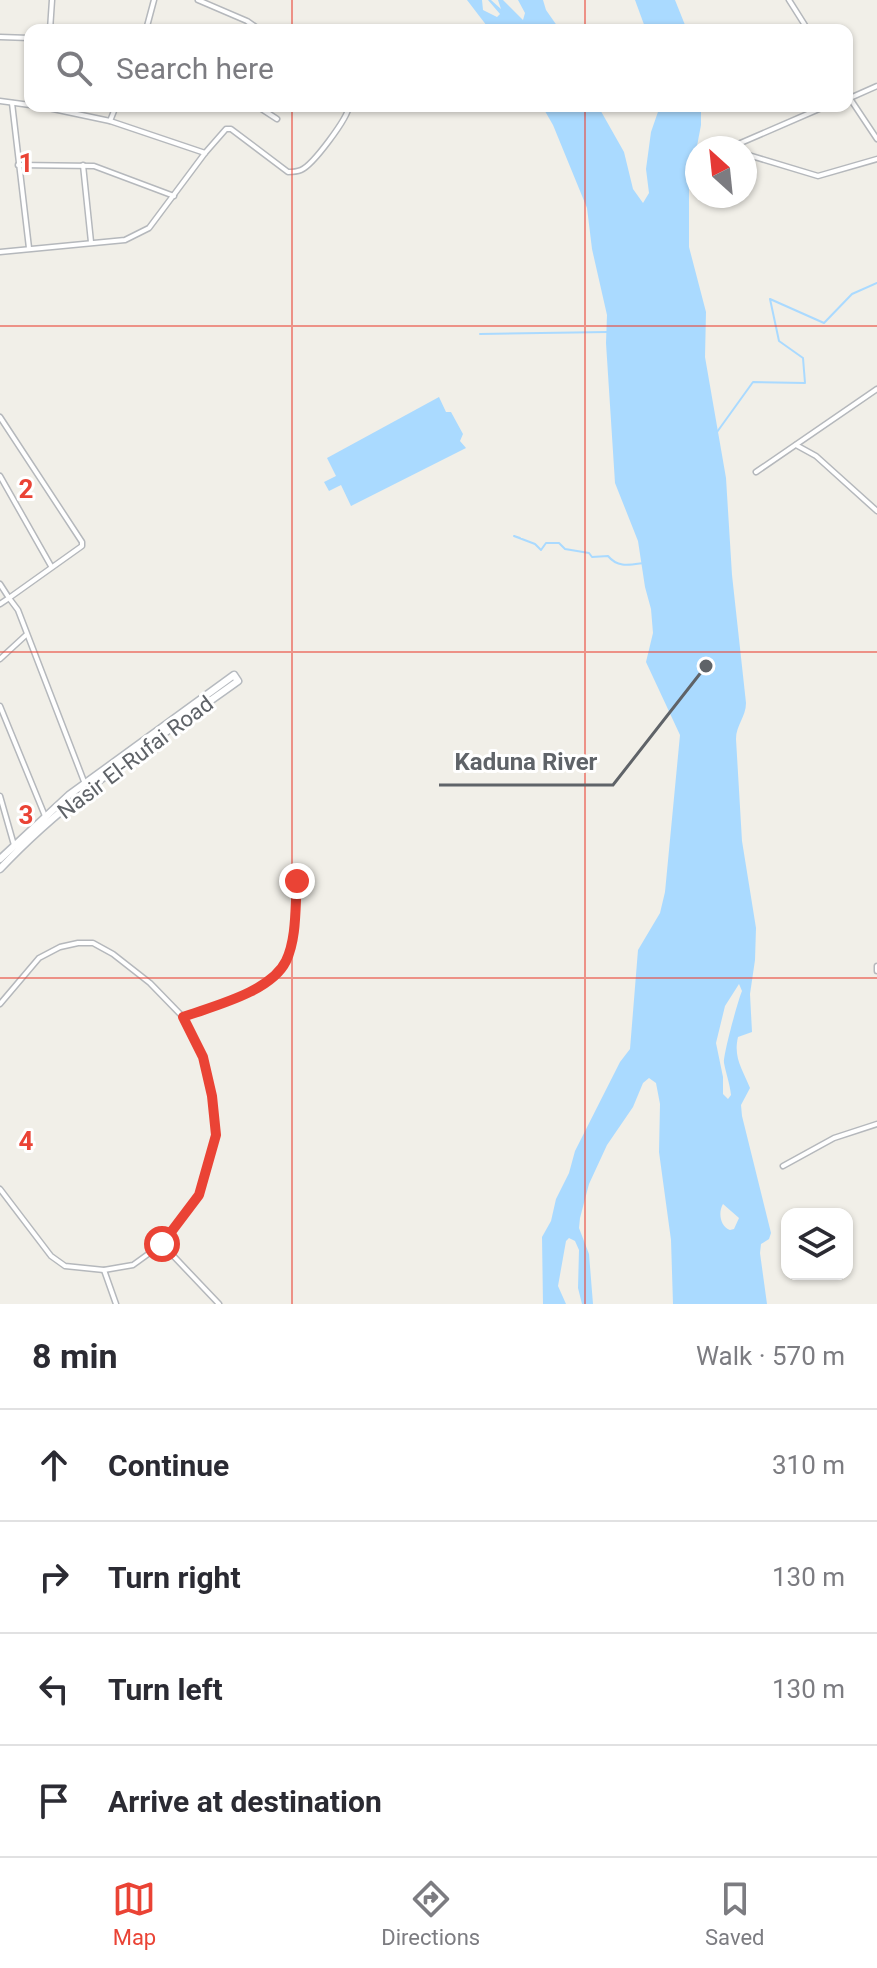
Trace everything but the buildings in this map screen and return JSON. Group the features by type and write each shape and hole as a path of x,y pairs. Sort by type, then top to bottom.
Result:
{"main road":[{"path":"159,734 234,675 238,681"},
{"name":"Nasir El-Rufai Road","path":"0,859 45,816 85,784 159,734"},
{"name":"Nasir El-Rufai Road","path":"0,869 56,814 159,734"}],"street":[{"path":"50,24 52,0"},
{"path":"148,24 154,0"},
{"path":"198,0 251,24"},
{"path":"789,0 804,24"},
{"path":"0,37 24,38"},
{"path":"853,94 877,86"},
{"path":"0,101 24,104"},
{"path":"12,103 29,248"},
{"path":"853,103 877,139"},
{"path":"69,112 110,121 205,153"},
{"path":"110,121 114,112"},
{"path":"266,112 277,119"},
{"path":"0,252 125,240 139,235 149,228 226,129 231,129 288,172 297,172 305,168 348,112"},
{"path":"757,136 812,112"},
{"path":"757,158 818,176 877,159"},
{"path":"18,165 83,165 106,169 175,196"},
{"path":"83,165 91,242"},
{"path":"756,472 877,389"},
{"path":"0,417 82,542 82,546 0,604"},
{"path":"795,445 816,456 877,511"},
{"path":"0,476 51,566"},
{"path":"871,504 877,502"},
{"path":"0,584 18,610 85,784"},
{"path":"0,659 26,635"},
{"path":"0,706 45,816"},
{"path":"0,796 14,845"},
{"path":"183,1017 240,996 275,976 285,962 292,941 297,881"},
{"path":"0,1004 39,958 60,947 93,943 113,954 150,983 183,1017 203,1057 212,1096 216,1135 199,1195 162,1244 133,1265 104,1270 80,1270 65,1266 51,1256 0,1189"},
{"path":"783,1166 834,1138 877,1124"},
{"path":"162,1244 219,1304"},
{"path":"104,1270 116,1304"}],"water":[{"path":"467,0 482,0 483,10 497,17 500,14 488,0 501,9 498,0 503,0 523,20 525,13 518,0 543,0 556,24 485,24"},
{"path":"635,0 675,0 685,24 644,24"},
{"path":"545,112 601,112 624,152 633,189 643,203 649,193 646,169 651,132 658,112 701,112 699,136 685,136 685,208 689,208 689,247 706,312 705,357 726,478 732,575 746,703 736,739 742,841 756,928 750,994 752,1032 738,1037 737,1051 750,1088 741,1105 742,1116 771,1233 769,1239 761,1244 760,1253 767,1304 673,1304 671,1240 659,1152 660,1104 656,1083 649,1078 643,1083 633,1107 607,1145 589,1184 580,1218 579,1228 589,1254 593,1304 582,1304 578,1288 579,1250 575,1241 569,1238 558,1286 566,1304 543,1304 542,1237 551,1221 556,1199 569,1173 575,1151 620,1062 630,1049 638,950 660,913 665,892 680,735 646,662 653,633 651,609 638,541 615,483 607,315 592,249 587,208","holes":["739,984 742,991 724,1058 731,1095 728,1099 723,1094 716,1043 725,1006","723,1204 739,1218 734,1229 730,1230 722,1223 720,1215"]},
{"path":"439,397 463,434 460,441 466,448 351,506 341,485 329,491 324,482 336,476 327,458"}],"waterway":[{"path":"717,432 753,382 805,383 803,358 779,341 770,299 824,323 852,294 877,283"},
{"path":"480,334 607,332"},
{"path":"520,538 514,536 535,544 541,550 546,543 559,543 565,549 589,553 592,557 608,556 620,564 644,563"}],"place":[{"name":"Kaduna River","path":"706,666"}],"route":[{"path":"162,1244 199,1195 216,1135 212,1096 203,1057 183,1017 240,996 275,976 285,962 292,941 297,881"}]}
